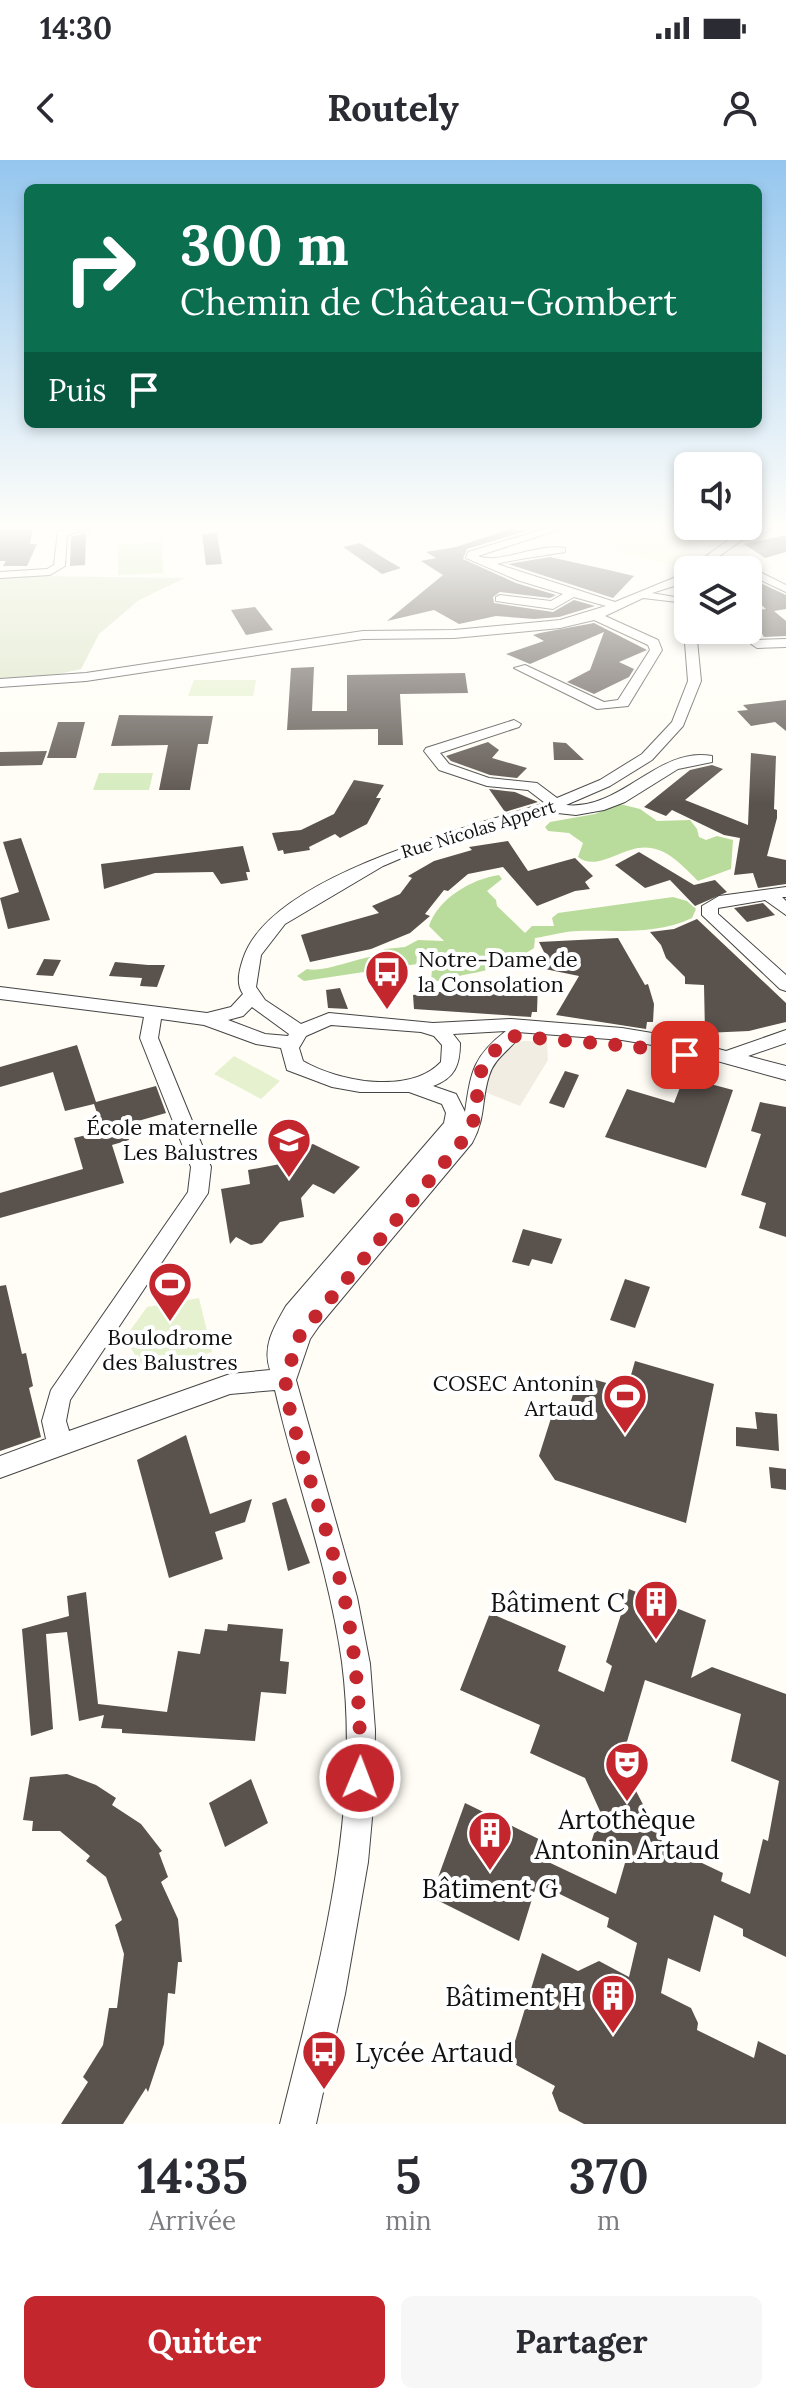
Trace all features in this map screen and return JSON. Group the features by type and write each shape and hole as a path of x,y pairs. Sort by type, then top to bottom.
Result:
{"street":[{"path":"0,683 86,677 363,635 515,630 568,621"},
{"path":"520,668 602,706 623,703 656,650 654,643 605,621"},
{"path":"762,644 786,643"},
{"name":"Rue Nicolas Appert","path":"251,996 247,988 247,974 254,948 263,934 286,913 391,856 558,805 622,773 657,747 680,721 696,685 698,668 693,644"},
{"path":"514,724 431,751 444,767 487,782 532,786 573,813 616,801 704,755"},
{"path":"786,892 719,901 710,906 710,915 786,985"},
{"path":"767,893 786,910"},
{"path":"0,993 207,1019 235,1032 272,1042 295,1037 316,1022 329,1019"},
{"path":"207,1019 237,1012 251,996 295,1037 294,1065"},
{"path":"266,1010 434,1029 511,1025 622,1034 786,1073"},
{"path":"60,1445 54,1421 59,1397 188,1208 201,1178 194,1146 149,1038 156,1012"},
{"path":"434,1029 451,1043 450,1060 456,1087 475,1105"},
{"path":"235,1032 258,1049 320,1079 415,1087 449,1099 456,1113 453,1125 294,1313 283,1332 277,1354 295,1433 344,1597 354,1649 361,1723 353,1878 298,2124"},
{"path":"285,1379 300,1335 465,1138 474,1119 481,1066 493,1050 511,1036"},
{"path":"415,1087 438,1078 450,1060 472,1038 511,1036 631,1046 719,1059 786,1081"},
{"path":"719,1059 786,1036"},
{"path":"0,1467 230,1384 285,1379"}],"green space":[{"path":"0,621 115,621 99,634 81,669 50,676 0,678"},
{"path":"194,680 256,680 253,696 188,696"},
{"path":"99,773 153,773 149,790 93,790"},
{"path":"620,804 640,809 657,821 690,820 699,837 706,840 717,836 733,840 731,869 698,881 671,856 651,848 632,850 595,862 586,861 578,857 583,843 569,833 548,831 545,827 550,822 595,814"},
{"path":"499,875 502,879 487,891 496,900 497,906 525,933 532,926 554,926 552,918 558,913 673,897 687,901 696,909 692,918 665,927 574,931 535,938 534,948 523,955 506,956 484,971 445,982 431,980 432,970 424,963 304,981 297,976 307,969 322,969 378,956 385,949 405,947 418,940 444,941 429,926 440,907 467,886"},
{"path":"234,1056 280,1081 261,1099 214,1074"},
{"name":"Boulodrome des Balustres","path":"199,1298 212,1352 146,1370 124,1339 147,1307"}],"shaded area":[{"path":"547,1042 548,1060 520,1106 485,1092 482,1077 511,1044"}],"building":[{"path":"237,621 266,621 273,630 246,635"},
{"path":"762,621 786,621 786,636 764,637"},
{"path":"594,623 647,650 619,662 634,669 629,677 594,694 567,682 590,670 604,632 530,664 506,654 544,641 533,635"},
{"path":"314,667 312,711 347,711 347,675 465,673 468,693 400,694 403,745 378,745 378,729 287,730 291,668"},
{"path":"786,700 786,731 775,722 751,726 737,711 748,710 743,705"},
{"path":"119,715 213,716 208,744 198,744 190,790 159,790 168,745 111,746"},
{"path":"58,722 85,722 76,758 47,758"},
{"path":"488,742 499,750 492,758 527,768 517,778 490,775 451,761 446,756"},
{"path":"553,742 566,743 584,760 554,760"},
{"path":"47,751 42,765 0,766 0,752"},
{"path":"751,753 776,756 774,809 777,810 777,818 767,856 786,860 786,884 758,888 753,873 734,875 740,838 724,835 672,810 666,816 644,807 690,770 712,765 723,769 685,800 748,825"},
{"path":"354,780 384,785 376,798 381,798 367,824 340,838 335,834 309,847 310,850 284,854 283,850 278,851 272,833 301,830 334,814"},
{"path":"489,789 515,792 538,802 505,812"},
{"path":"21,838 50,920 8,929 0,898 19,892 3,842"},
{"path":"508,841 528,871 575,858 593,876 585,882 590,889 575,891 537,906 503,867 468,874 448,891 444,890 425,914 430,916 410,933 371,949 310,962 301,935 379,913 372,906 400,894 412,878 408,876 434,861 472,850 469,847"},
{"path":"243,846 250,872 246,872 248,880 221,884 213,872 155,873 104,889 101,864"},
{"path":"639,852 694,885 715,880 727,892 695,906 670,880 645,888 615,865"},
{"path":"763,903 775,915 747,922 734,908"},
{"path":"697,919 786,1003 786,1022 749,1031 705,1033 704,985 685,984 685,977 666,958 661,945 650,932 674,929"},
{"path":"618,938 645,985 648,984 654,1004 653,1022 647,1022 646,1029 556,1015 579,976 540,968 546,956 539,942"},
{"path":"44,959 61,960 53,976 36,975"},
{"path":"115,962 165,965 157,987 140,986 142,978 109,976"},
{"path":"510,979 538,981 537,1012 532,1012 531,1017 414,1009 413,995 509,984"},
{"path":"340,988 348,1009 328,1008 326,990"},
{"path":"77,1045 96,1102 156,1086 166,1113 124,1125 129,1140 112,1145 124,1183 0,1218 0,1193 83,1169 74,1138 103,1131 94,1104 65,1111 53,1072 0,1087 0,1067"},
{"path":"565,1071 579,1075 564,1108 549,1103"},
{"path":"684,1077 733,1090 706,1168 605,1137 627,1089 674,1103"},
{"path":"760,1102 786,1107 786,1237 759,1228 766,1203 741,1195 761,1134 751,1131"},
{"path":"313,1144 360,1167 334,1194 313,1184 301,1198 304,1217 280,1222 262,1243 251,1245 236,1237 230,1244 221,1189 250,1184 248,1170 296,1161 295,1150"},
{"path":"523,1229 562,1239 552,1264 532,1259 529,1266 512,1262"},
{"path":"625,1279 650,1287 635,1328 610,1320"},
{"path":"6,1285 22,1354 26,1353 33,1386 29,1388 41,1437 0,1451 0,1286"},
{"name":"COSEC Antonin Artaud","path":"635,1361 714,1384 686,1523 555,1480 539,1456 552,1415 565,1420 579,1375 627,1389"},
{"path":"755,1412 777,1414 779,1451 736,1446 736,1427 757,1429"},
{"path":"186,1435 210,1514 252,1499 245,1522 215,1532 223,1559 169,1578 137,1460"},
{"path":"769,1467 786,1469 786,1490 771,1488"},
{"path":"286,1498 310,1563 288,1571 272,1503"},
{"path":"629,1589 706,1620 691,1678 712,1667 786,1694 786,1957 743,1936 743,1929 714,1915 700,1972 668,1958 661,1993 691,2008 698,2023 697,2030 754,2058 758,2041 786,2055 786,2124 584,2124 559,2111 552,2093 555,2086 509,2061 542,1953 578,1971 599,1961 629,1977 637,1943 607,1927 609,1918 537,1883 519,1941 431,1897 465,1803 549,1844 544,1860 616,1894 625,1863 590,1846 597,1824 604,1820 585,1778 530,1753 540,1725 460,1690 490,1613 566,1646 558,1671 604,1692 612,1666 606,1662","holes":["645,1680 741,1714 731,1761 779,1781 768,1841 763,1839 750,1894 721,1881 723,1873 664,1845 621,1762"]},
{"path":"86,1592 98,1704 167,1712 178,1651 200,1654 205,1629 227,1631 228,1624 283,1629 280,1661 289,1662 286,1694 261,1692 255,1741 122,1733 122,1729 101,1728 104,1715 79,1721 67,1632 46,1634 53,1729 31,1736 22,1629 69,1616 67,1596"},
{"path":"67,1774 96,1785 116,1798 112,1805 141,1824 162,1851 159,1853 168,1877 161,1882 178,1919 182,1962 178,1962 175,1994 168,1993 164,2044 148,2092 146,2088 123,2124 61,2124 88,2082 83,2077 103,2045 109,2008 117,2008 124,1954 115,1925 122,1920 106,1877 86,1861 90,1856 60,1831 32,1831 33,1821 23,1820 30,1777"},
{"path":"251,1779 268,1823 225,1847 209,1803"}],"place":[{"name":"Notre-Dame de la Consolation","path":"387,1011"},
{"name":"École maternelle Les Balustres","path":"289,1179"},
{"name":"Boulodrome des Balustres","path":"170,1323"},
{"name":"COSEC Antonin Artaud","path":"625,1435"},
{"name":"Bâtiment C","path":"656,1641"},
{"name":"Artothèque Antonin Artaud","path":"627,1803"},
{"name":"Bâtiment G","path":"490,1872"},
{"name":"Bâtiment H","path":"613,2035"},
{"name":"Lycée Artaud","path":"324,2091"}],"route":[{"path":"360,1778 361,1723 354,1649 344,1597 298,1444 285,1379 300,1335 465,1138 474,1119 476,1082 481,1066 493,1050 511,1036 631,1046 685,1055"}]}
